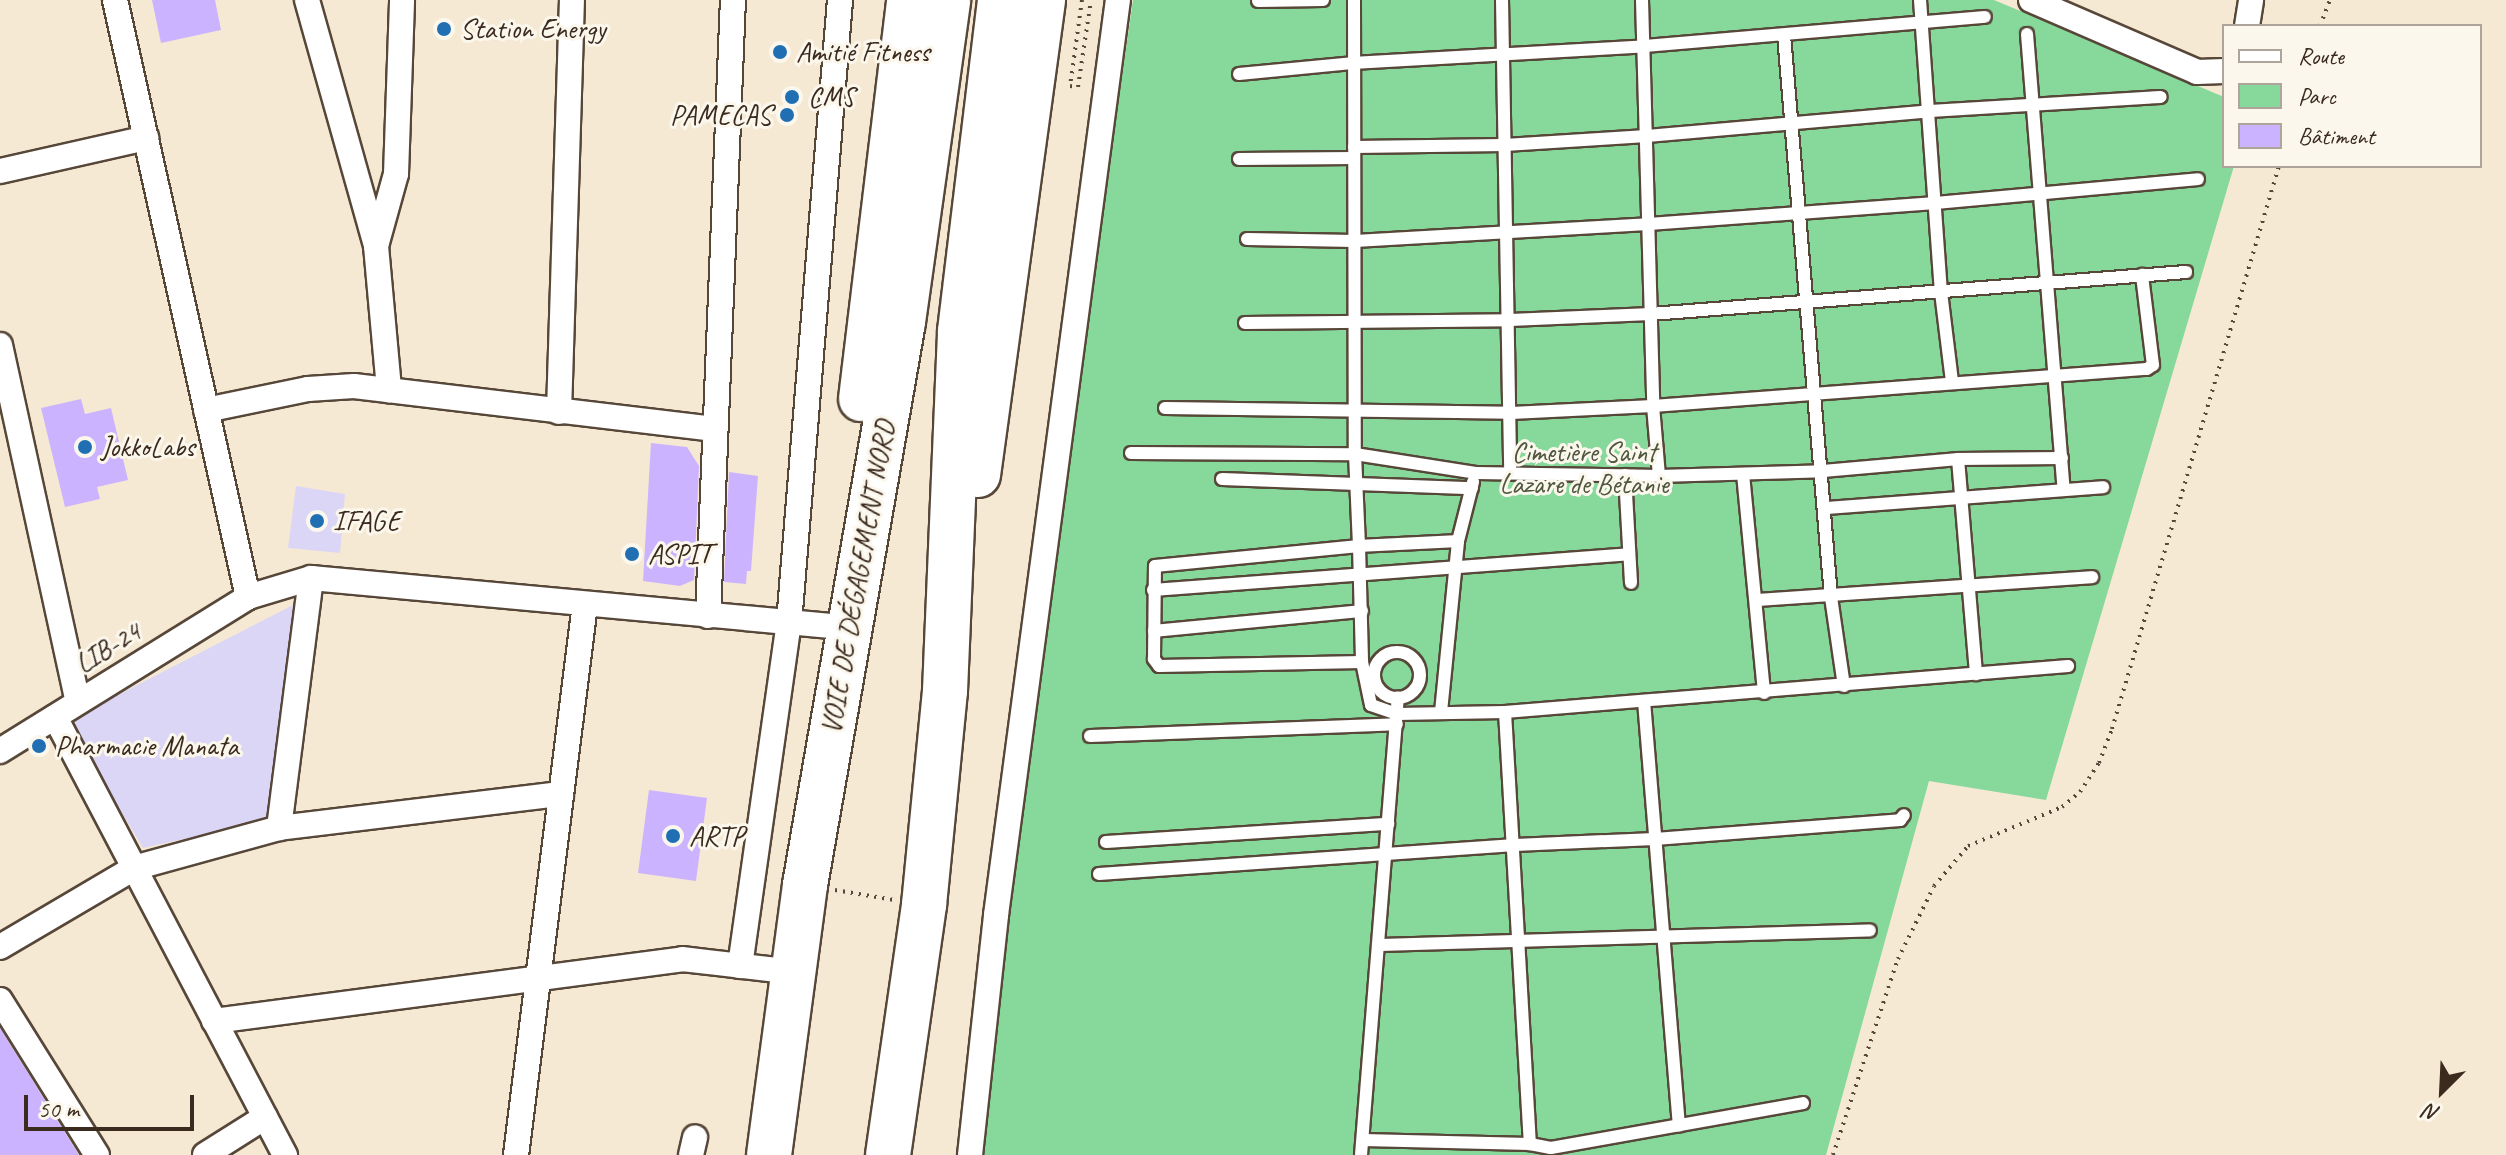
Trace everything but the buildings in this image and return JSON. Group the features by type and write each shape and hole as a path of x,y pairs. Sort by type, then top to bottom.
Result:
{"highway":[{"path":"827,754 825,664 810,624 909,0"},
{"name":"VOIE DE DÉGAGEMENT NORD","path":"769,1155 805,885 903,322 948,0"},
{"path":"897,1153 945,691 960,331 1000,0"},
{"path":"945,691 975,499 1043,0"}],"street":[{"path":"115,0 248,597"},
{"path":"307,0 376,246 389,390"},
{"path":"376,246 396,174 402,0"},
{"path":"559,412 572,0"},
{"path":"708,616 733,0"},
{"path":"740,966 810,624 840,0"},
{"path":"970,1155 998,900 1118,0"},
{"path":"2031,0 2062,6 2197,72 2222,71"},
{"path":"2247,24 2251,0"},
{"path":"0,171 146,138"},
{"path":"0,345 10,443 78,702"},
{"path":"206,410 308,389 354,386 714,429"},
{"path":"279,828 311,578 810,624"},
{"name":"LIB-24","path":"0,751 248,597 311,578"},
{"path":"516,1155 585,604"},
{"path":"55,717 285,1155"},
{"path":"0,947 134,868 279,828 561,794"},
{"path":"214,1021 682,959 794,972"},
{"path":"0,1000 97,1155"},
{"path":"205,1155 265,1117"}],"lane":[{"path":"1258,1 1323,0"},
{"path":"1354,0 1355,454 1362,662 1371,705 1397,719"},
{"path":"1502,0 1510,320 1510,473"},
{"path":"1642,0 1653,406 1659,476"},
{"path":"1920,0 1941,292 1952,382"},
{"path":"1239,74 1354,63 1645,46 1985,17"},
{"path":"2027,34 2064,489"},
{"path":"1784,35 1794,124 1831,597 1844,686"},
{"path":"1239,159 1647,136 1930,111 2161,97"},
{"path":"1247,239 1355,241 1648,224 1936,203 2198,179"},
{"path":"1245,323 1510,320 1651,314 2186,272"},
{"path":"1165,408 1511,413 1653,406 2147,369 2153,365 2142,275"},
{"path":"1131,453 1355,454 1476,473 1659,476 1823,471 1958,459 2062,458"},
{"path":"1958,459 1976,674"},
{"path":"1441,712 1458,541 1476,473"},
{"path":"1743,474 1764,693"},
{"path":"1625,475 1631,583"},
{"path":"1222,479 1472,488"},
{"path":"1826,508 2103,487"},
{"path":"1362,662 1159,666 1154,659 1155,566 1359,546 1458,541"},
{"path":"1153,590 1360,577 1629,554"},
{"path":"1756,600 2092,577"},
{"path":"1154,631 1362,611"},
{"path":"1090,736 1397,719 1441,712 1505,712 2068,666"},
{"path":"1361,1155 1398,697"},
{"path":"1644,701 1679,1126"},
{"path":"1505,712 1521,941 1530,1144"},
{"path":"1099,874 1515,845 1655,839 1900,820 1904,815"},
{"path":"1106,842 1388,824"},
{"path":"1378,945 1870,930"},
{"path":"1363,1140 1530,1144 1551,1148 1803,1103"}],"path":[{"path":"1082,0 1070,86 1078,87 1091,0"},
{"path":"2321,24 2330,0"},
{"path":"805,885 924,905"}],"shaded area":[{"name":"IFAGE","path":"296,486 345,494 340,553 288,548"},
{"path":"299,602 272,820 143,848 67,721"}],"green space":[{"name":"Cimetière Saint Lazare de Bétanie","path":"1133,0 1994,0 2222,96 2222,168 2233,168 2046,800 1929,781 1826,1155 983,1155 1001,919"}],"place":[{"name":"Station Energy","path":"444,29"},
{"name":"Amitié Fitness","path":"780,52"},
{"name":"CMS","path":"792,97"},
{"name":"PAMECAS","path":"787,115"},
{"name":"JokkoLabs","path":"85,447"},
{"name":"IFAGE","path":"317,521"},
{"name":"ASPIT","path":"632,554"},
{"name":"Pharmacie Manata","path":"39,746"},
{"name":"ARTP","path":"673,836"}]}
